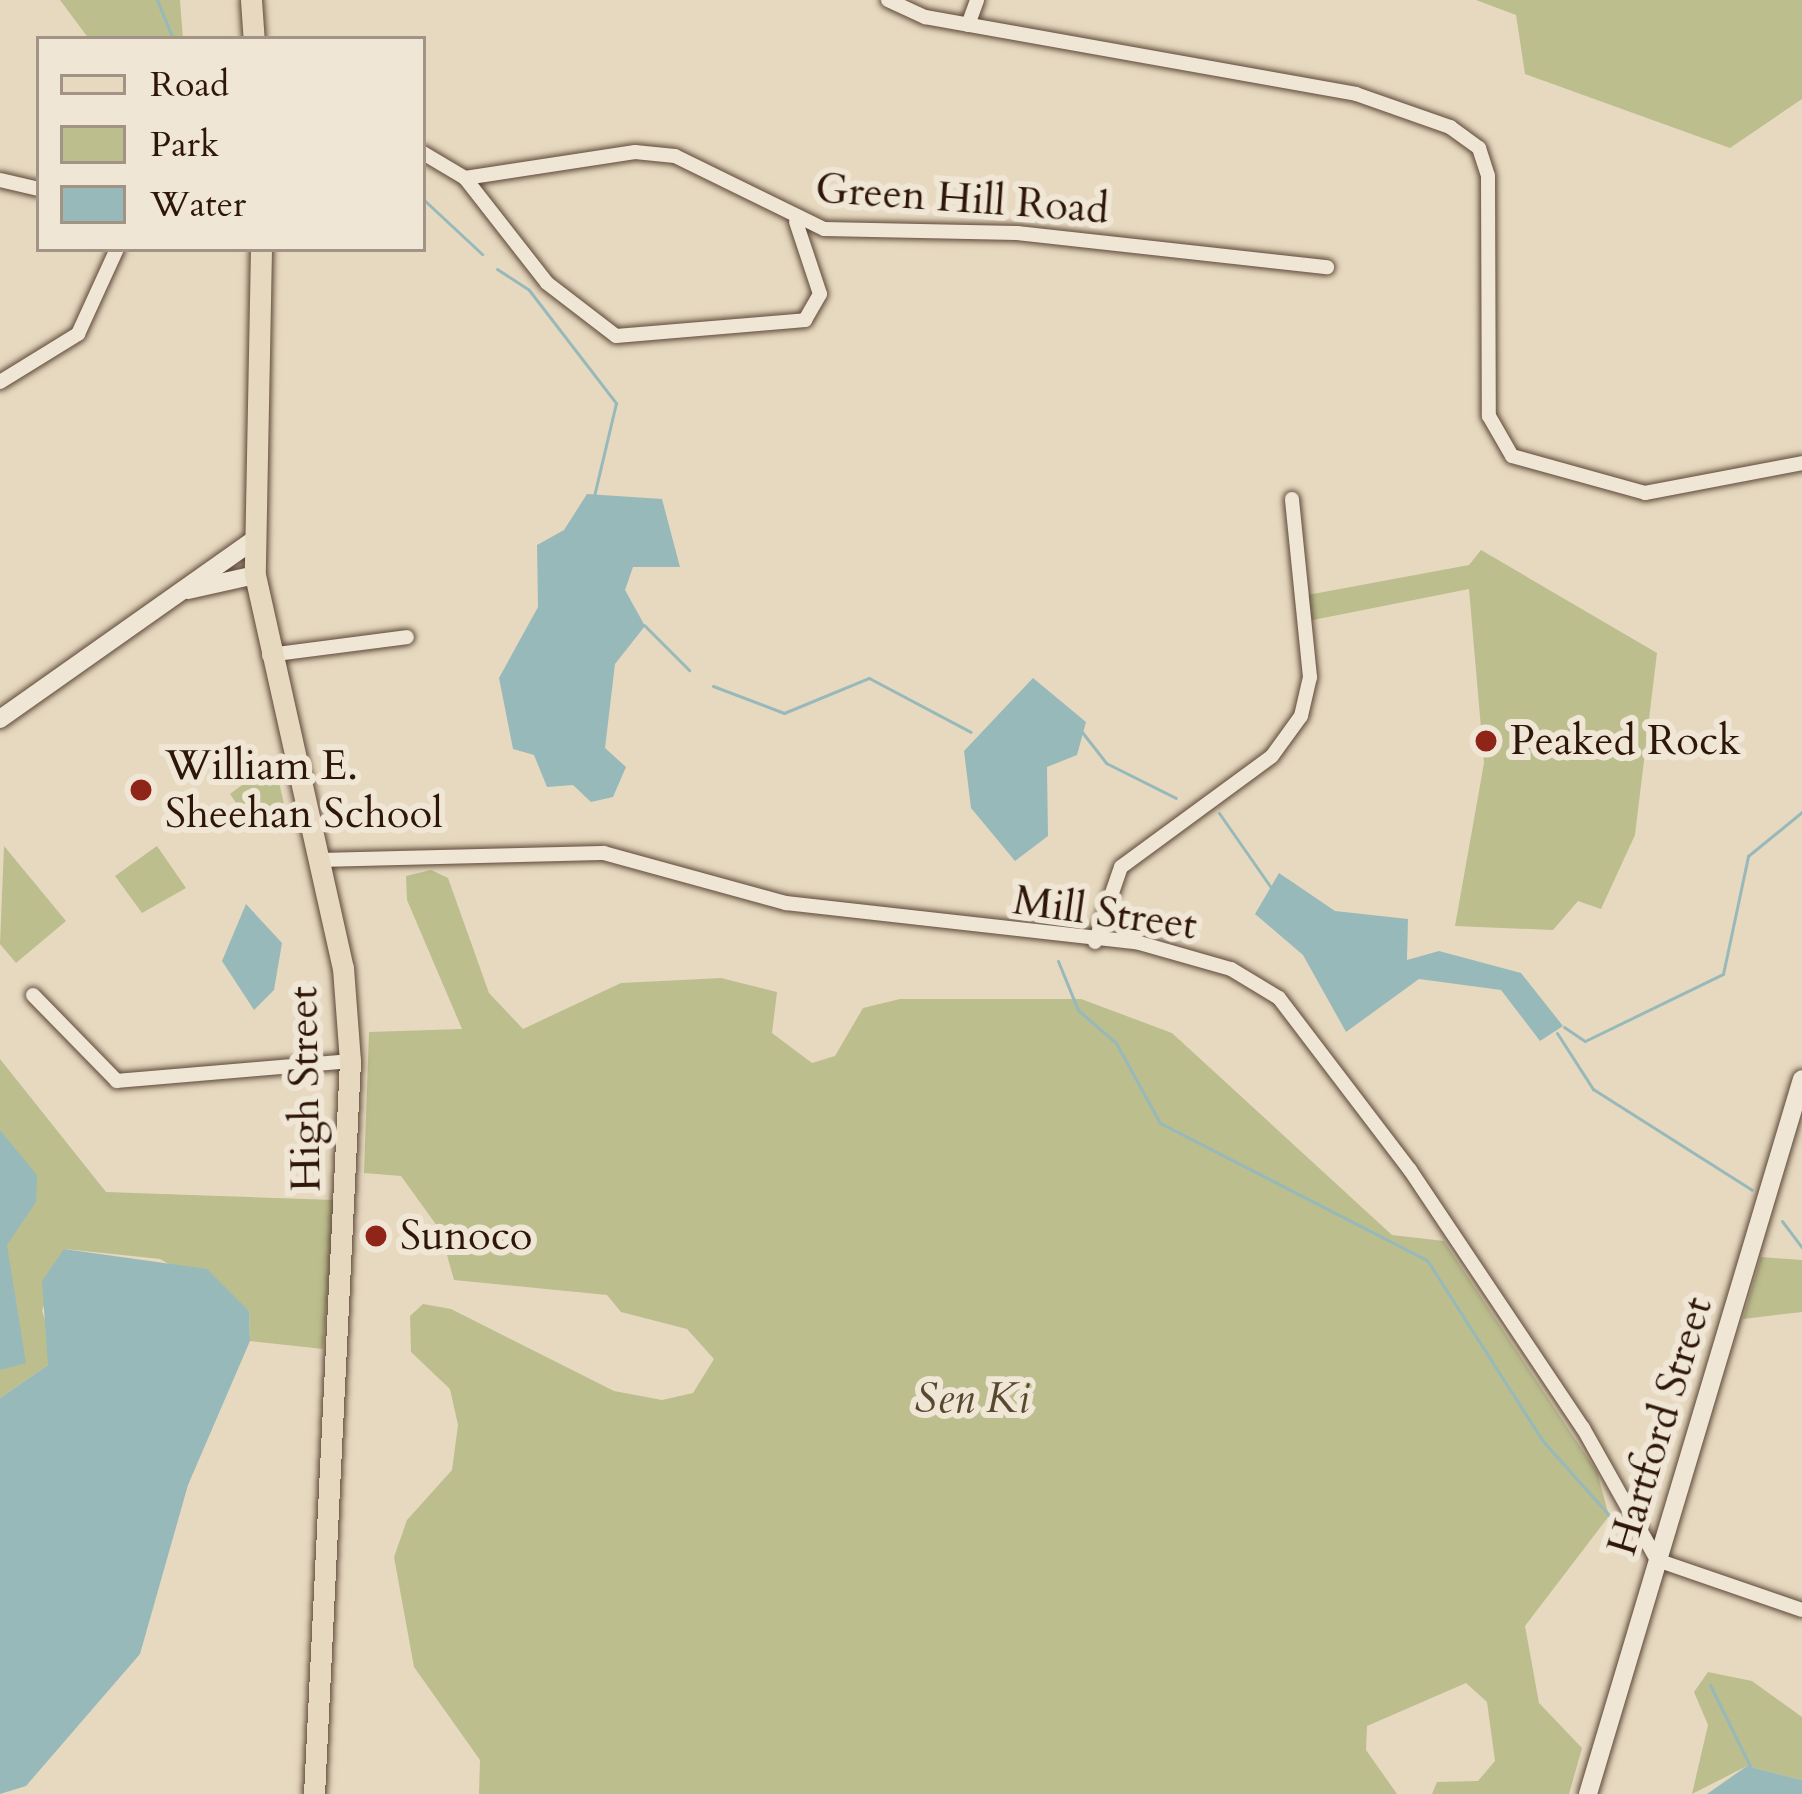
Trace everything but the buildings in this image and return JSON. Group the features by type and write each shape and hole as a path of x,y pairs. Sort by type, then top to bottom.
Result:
{"main road":[{"path":"251,0 254,36"},
{"name":"High Street","path":"261,252 252,541 255,575 265,655 316,860 350,1061 314,1794"}],"street":[{"path":"889,0 968,25 1356,94 1450,127 1479,148 1488,176 1489,416 1512,456 1645,493 1802,463"},
{"path":"968,25 976,0"},
{"path":"426,156 465,178 548,283 616,336 806,320 820,294 796,222"},
{"name":"Green Hill Road","path":"465,178 494,166 675,156 796,222 1327,267"},
{"path":"0,180 36,188"},
{"path":"0,382 78,334 116,252"},
{"path":"1095,942 1121,867 1272,757 1301,716 1310,676 1292,499"},
{"path":"0,718 252,541"},
{"path":"177,594 255,575"},
{"path":"265,655 406,637"},
{"name":"Mill Street","path":"316,860 604,853 786,903 1173,949 1279,998 1583,1428 1657,1560"},
{"path":"33,995 117,1081 350,1061"},
{"name":"Hartford Street","path":"1588,1794 1802,1079"},
{"path":"1657,1560 1802,1610"}],"green space":[{"path":"60,0 180,0 183,36 87,36"},
{"path":"1476,0 1802,0 1802,99 1730,148 1525,74 1516,15"},
{"path":"1481,550 1657,653 1635,835 1601,909 1578,901 1553,930 1455,926 1484,763 1469,589 1308,621 1302,596 1469,565"},
{"path":"274,761 285,808 251,825 230,794"},
{"path":"4,846 66,921 16,963 0,944"},
{"path":"157,846 186,888 142,913 115,876"},
{"name":"Sen Ki","path":"431,870 448,878 489,993 523,1029 621,983 721,978 777,992 772,1033 812,1063 835,1056 863,1008 900,999 1081,999 1172,1033 1392,1235 1444,1241 1597,1472 1609,1516 1525,1626 1539,1703 1582,1748 1569,1794 1432,1794 1437,1782 1478,1781 1495,1761 1487,1702 1466,1683 1367,1726 1366,1750 1397,1794 479,1794 480,1760 414,1667 394,1557 407,1520 452,1470 458,1425 450,1389 411,1352 410,1316 423,1304 451,1309 614,1391 662,1400 693,1393 714,1359 687,1329 621,1312 607,1295 454,1280 440,1230 401,1176 364,1173 369,1032 462,1029 407,900 406,876"},
{"path":"0,1059 106,1192 335,1200 323,1349 250,1341 249,1311 160,1259 65,1249 42,1311 54,1344 48,1365 0,1398"},
{"path":"1761,1257 1802,1260 1802,1312 1743,1319"},
{"path":"1708,1672 1752,1681 1802,1717 1802,1780 1747,1766 1692,1794 1708,1725 1694,1692"}],"water":[{"path":"587,494 662,499 680,567 633,567 625,590 645,626 615,664 605,748 626,767 613,797 591,802 573,785 547,787 534,755 513,749 499,678 538,607 537,545 564,530"},
{"path":"1033,678 1086,722 1077,755 1047,767 1048,836 1015,861 971,808 964,751"},
{"path":"1279,873 1335,911 1408,919 1407,960 1439,951 1521,973 1563,1026 1540,1041 1501,990 1419,979 1346,1032 1303,955 1255,914"},
{"path":"246,904 282,943 274,990 254,1010 222,961"},
{"path":"0,1130 37,1175 36,1202 7,1245 26,1363 0,1370"},
{"path":"64,1249 207,1269 249,1311 250,1341 188,1485 140,1654 26,1786 0,1794 0,1398 48,1365 42,1281"},
{"path":"1747,1766 1802,1780 1802,1794 1707,1794"}],"waterway":[{"path":"157,0 172,36"},
{"path":"426,202 482,254"},
{"path":"497,269 529,290 616,403 594,496"},
{"path":"644,625 689,670"},
{"path":"713,686 784,713 869,678 971,732"},
{"path":"1082,732 1106,763 1176,798"},
{"path":"1564,1027 1585,1041 1723,974 1748,856 1802,812"},
{"path":"1219,813 1270,886"},
{"path":"1058,961 1078,1010 1116,1043 1160,1123 1427,1260 1542,1440 1626,1534"},
{"path":"1557,1033 1593,1089 1752,1190"},
{"path":"1782,1221 1802,1248"},
{"path":"1710,1685 1752,1770"}],"place":[{"name":"Peaked Rock","path":"1486,741"},
{"name":"William E. Sheehan School","path":"141,790"},
{"name":"Sunoco","path":"376,1236"}]}
